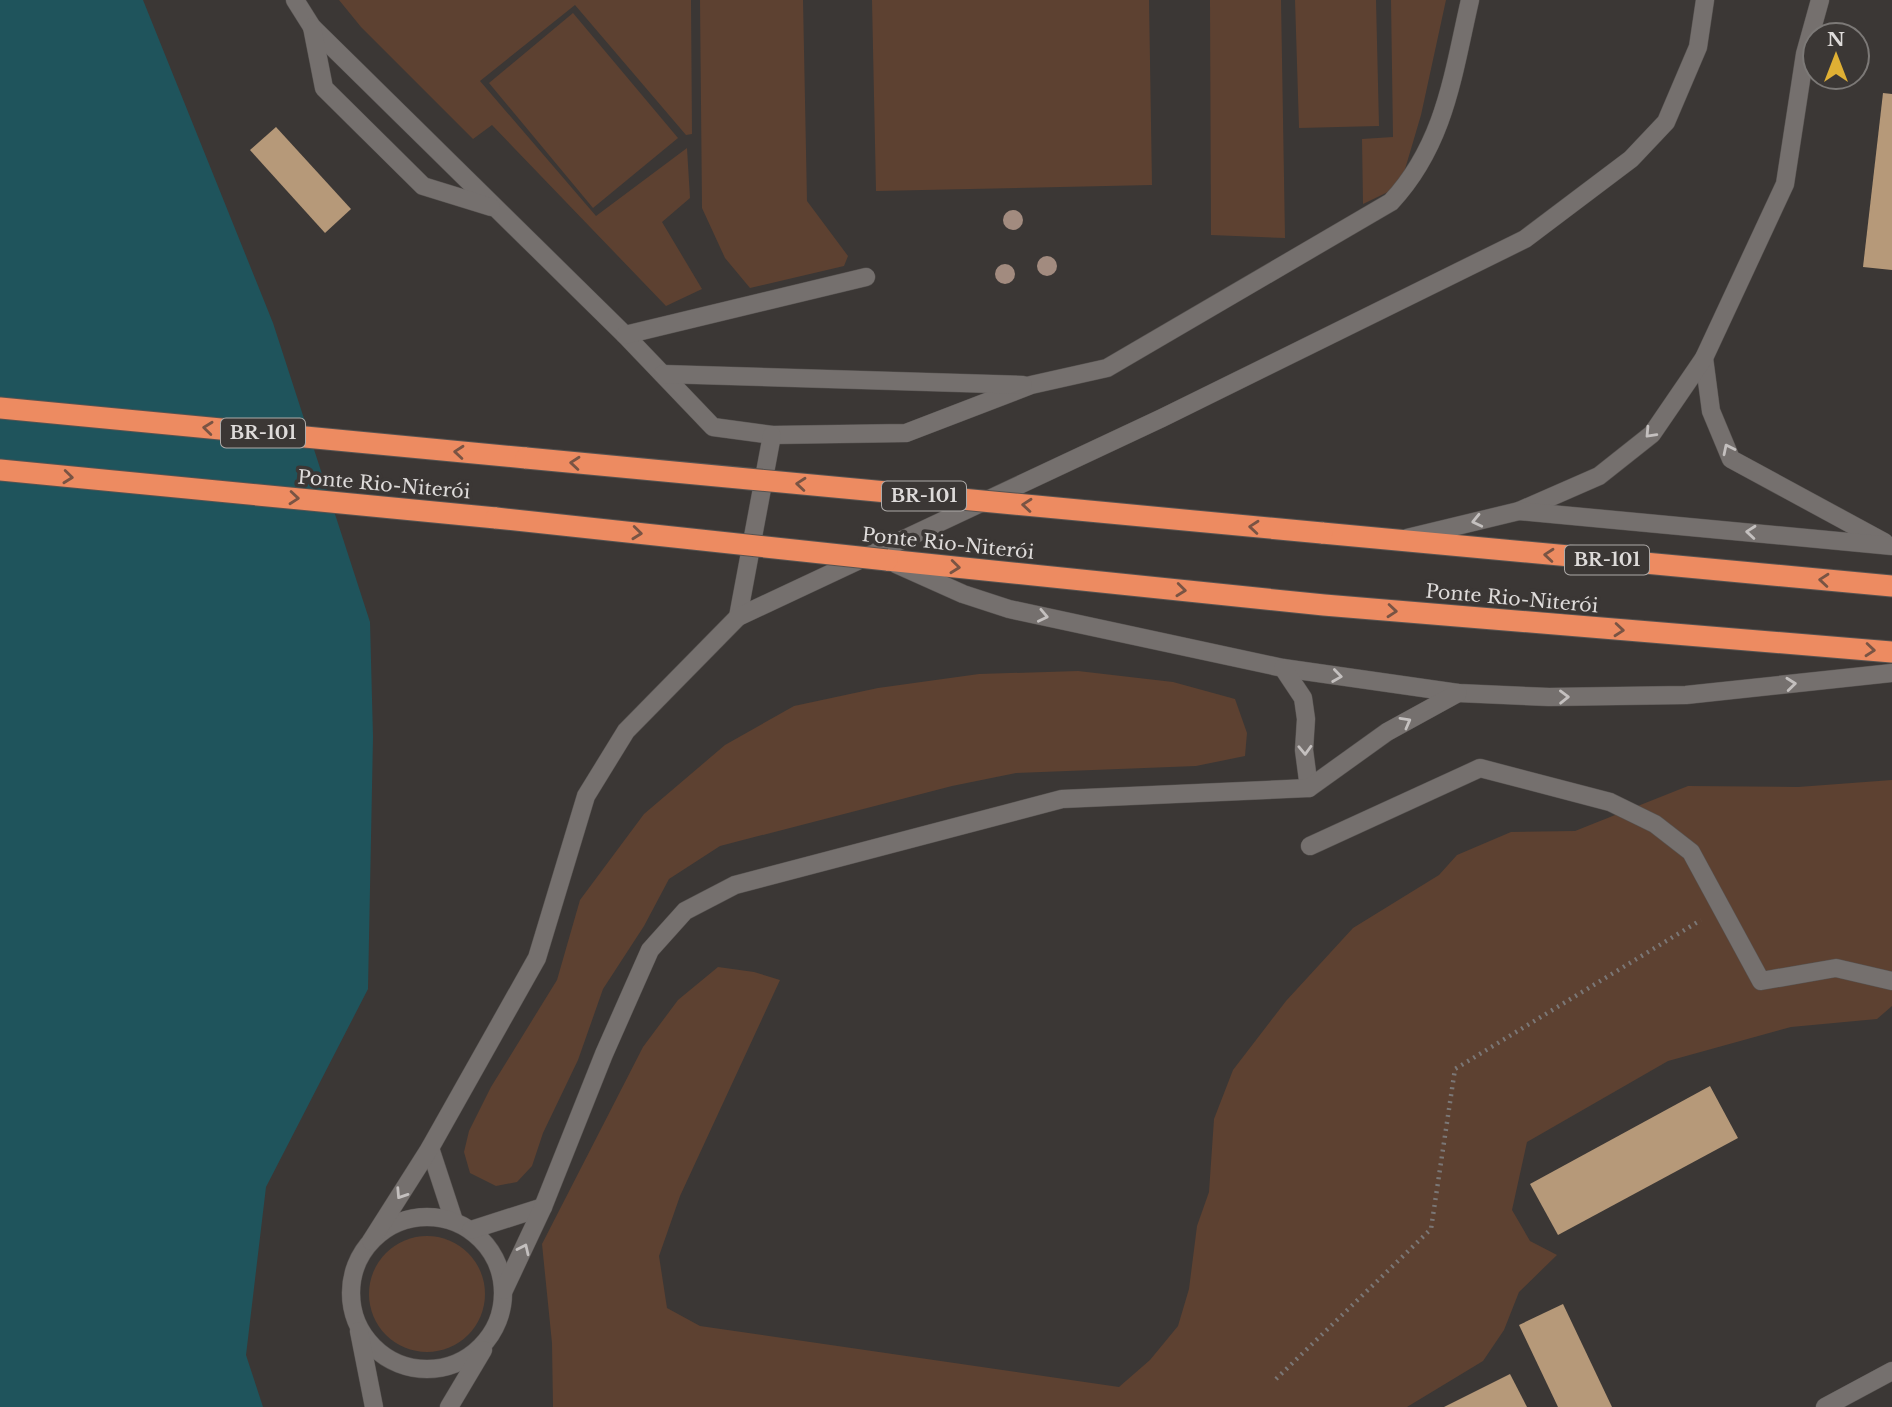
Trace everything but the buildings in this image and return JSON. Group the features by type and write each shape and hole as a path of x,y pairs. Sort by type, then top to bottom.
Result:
{"highway":[{"name":"Ponte Rio-Niterói","path":"0,408 1892,586"},
{"name":"Ponte Rio-Niterói","path":"0,470 496,518 1324,605 1892,652"}],"lane":[{"path":"295,0 312,27 625,335 713,427 772,435 906,433 1031,385 1107,368 1391,202 1414,177 1442,119 1470,0"},
{"path":"374,1407 352,1303 352,1280 358,1259 430,1148 537,958 586,796 626,731 738,617 1162,418 1525,240 1631,159 1666,122 1698,47 1705,0"},
{"path":"1394,541 1519,511 1600,476 1652,434 1704,358 1785,184 1805,54 1820,0"},
{"path":"312,27 324,88 423,186 496,208"},
{"path":"625,335 866,278"},
{"path":"1704,358 1711,411 1731,459 1891,545"},
{"path":"663,374 1031,385"},
{"path":"738,617 772,435"},
{"path":"1519,511 1891,545"},
{"path":"887,560 963,594 1009,609 1283,668 1458,693 1549,697 1686,695 1892,673"},
{"path":"1283,668 1303,698 1309,788"},
{"path":"504,1290 543,1207 604,1054 650,950 685,911 735,884 1062,799 1309,788 1387,732 1458,693"},
{"path":"1310,846 1480,768 1610,802 1656,824 1691,852 1761,981 1836,968 1892,981"},
{"path":"430,1148 454,1221"},
{"path":"471,1230 543,1207"},
{"path":"371,1241 389,1227 410,1218 432,1217 454,1221 471,1230 488,1246 500,1267 504,1290 501,1314 449,1407"},
{"path":"358,1324 370,1343 388,1358 410,1367 432,1369 455,1364 475,1353 491,1336"},
{"path":"1825,1407 1892,1371"}],"path":[{"path":"1276,1379 1431,1229 1455,1069 1720,909"}],"shaded area":[{"path":"339,0 691,0 692,134 686,135 575,5 480,81 596,216 687,148 690,198 662,222 702,289 666,306 492,125 473,139 361,27"},
{"path":"700,0 803,0 807,201 848,256 844,266 750,288 725,258 702,208"},
{"path":"872,0 1149,0 1152,185 876,191"},
{"path":"1210,0 1281,0 1285,238 1211,235"},
{"path":"1295,0 1376,0 1379,126 1299,128"},
{"path":"1391,0 1446,0 1421,115 1403,176 1390,191 1363,204 1362,139 1393,137"},
{"path":"573,13 678,138 593,208 489,83"},
{"path":"1078,671 1173,682 1235,699 1247,733 1245,756 1196,766 1016,773 952,786 720,846 669,879 644,926 603,989 578,1060 543,1133 532,1166 517,1182 496,1186 470,1173 464,1152 469,1131 491,1087 557,980 580,900 644,814 725,745 794,706 878,688 979,674"},
{"path":"1892,780 1892,1006 1877,1019 1791,1027 1668,1061 1527,1142 1512,1210 1530,1241 1557,1255 1519,1292 1504,1330 1483,1361 1407,1407 553,1407 552,1343 542,1244 643,1047 678,1000 718,967 754,972 780,980 680,1196 659,1256 667,1308 700,1326 1119,1387 1150,1360 1178,1326 1189,1289 1197,1226 1209,1192 1214,1119 1233,1070 1286,1001 1353,928 1439,875 1457,855 1511,832 1575,831 1688,786 1798,787"},
{"path":"427,1236 449,1241 468,1253 480,1272 485,1294 480,1316 468,1335 449,1347 427,1352 405,1347 386,1335 374,1316 369,1294 374,1272 386,1253 405,1241"}],"water":[{"path":"0,0 143,0 273,323 370,622 373,737 368,989 266,1187 246,1355 263,1407 0,1407"}]}
